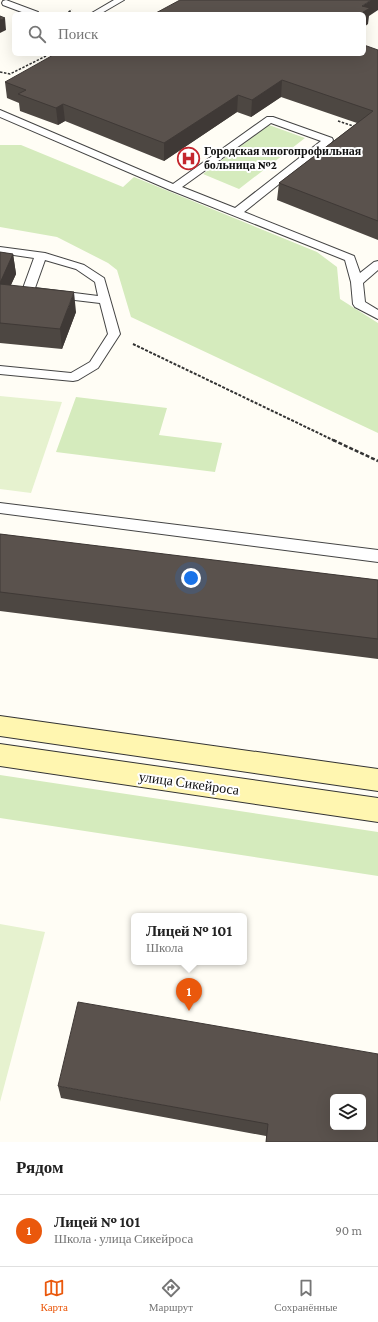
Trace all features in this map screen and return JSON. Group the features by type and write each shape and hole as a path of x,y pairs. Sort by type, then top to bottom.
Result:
{"street":[{"name":"улица Сикейроса","path":"0,726 378,780"},
{"name":"улица Сикейроса","path":"0,755 378,810"}],"lane":[{"path":"98,12 120,0"},
{"path":"6,3 30,12"},
{"path":"0,113 174,188 350,258 357,282 359,304 377,314"},
{"path":"174,188 270,119 328,140 237,212"},
{"path":"0,250 41,254 80,267 100,280 114,334 94,365 73,377 0,370"},
{"path":"41,254 28,291 105,300"},
{"path":"357,282 378,264"},
{"path":"0,508 378,556"}],"path":[{"path":"0,72 10,74 46,56"},
{"path":"114,334 378,461"}],"green space":[{"path":"269,125 305,138 239,189 203,174"},
{"path":"0,145 21,145 123,187 134,177 317,252 337,267 340,299 378,323 378,433 131,317 117,270 108,263 57,237 0,227"},
{"path":"0,396 62,402 31,493 0,489"},
{"path":"76,397 167,408 159,435 222,443 215,472 56,452"},
{"path":"0,775 378,832 378,876 0,818"},
{"path":"0,924 45,932 0,1102"}],"building":[{"path":"180,0 371,0 362,6 370,8 363,12 158,12"},
{"path":"366,46 378,50 378,221 279,183 373,111 282,80 252,100 238,95 164,143 63,104 56,108 18,94 26,90 5,82 51,56 366,56"},
{"path":"0,252 13,254 0,283"},
{"path":"0,284 74,292 60,329 0,323"},
{"path":"0,534 378,580 378,639 0,592"},
{"path":"78,1002 378,1054 378,1142 266,1142 268,1124 58,1086"}],"place":[{"name":"Городская многопрофильная больница №2","path":"189,158"},
{"name":"Лицей № 101","path":"189,1011"}]}
